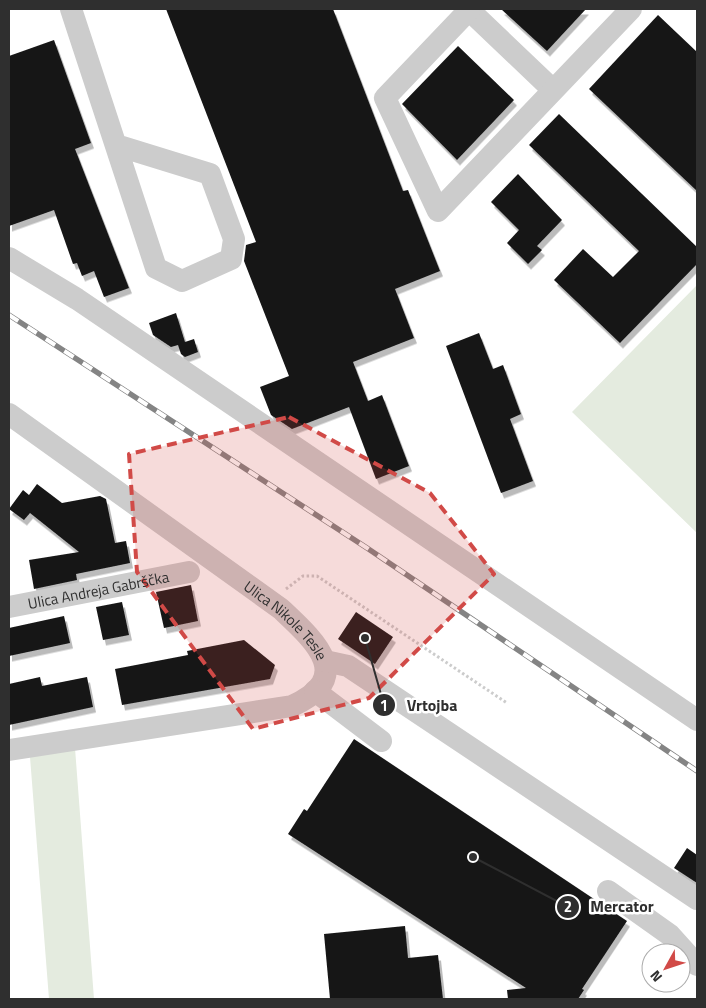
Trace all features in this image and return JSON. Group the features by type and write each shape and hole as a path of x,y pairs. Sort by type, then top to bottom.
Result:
{"street":[{"path":"71,9 156,268 182,281 231,259 234,239 210,174 116,144"},
{"path":"553,90 468,9 385,98 438,211 631,9"},
{"path":"9,258 77,299 697,720"},
{"name":"Ulica Nikole Tesle","path":"9,414 272,602 314,640 325,661 324,681 315,691"},
{"name":"Ulica Andreja Gabrščka","path":"9,607 189,572"},
{"path":"325,661 348,666 697,900"},
{"path":"377,686 401,720"},
{"path":"9,750 292,706 309,698 315,691 381,741"},
{"path":"608,891 670,935 697,965"}],"path":[{"path":"272,602 303,576 317,576 506,703"}],"highlighted area":[{"path":"289,417 430,493 494,574 369,698 253,729 137,572 129,454"}],"shaded area":[{"path":"697,285 697,533 572,412"},
{"path":"75,748 94,999 49,999 30,757"}],"building":[{"path":"166,9 333,9 403,191 408,190 440,271 395,289 414,338 353,362 368,401 382,395 409,466 376,479 349,407 292,429 271,415 260,387 289,376 244,261 246,245 256,242"},
{"path":"501,9 586,9 547,51"},
{"path":"658,15 697,52 697,191 589,89"},
{"path":"54,40 91,143 75,149 129,288 104,297 94,271 82,276 77,263 73,264 54,210 9,226 9,56"},
{"path":"458,46 514,100 457,160 402,104"},
{"path":"559,114 697,247 697,264 620,343 554,280 583,249 613,277 639,251 529,145"},
{"path":"518,174 562,220 537,246 542,250 528,264 507,243 519,230 491,202"},
{"path":"176,313 185,342 194,339 198,352 185,357 181,354 178,345 171,347 153,335 149,323"},
{"path":"479,333 493,369 503,365 521,414 510,419 533,481 501,493 446,346"},
{"path":"37,484 62,503 100,496 106,499 115,543 126,541 130,563 76,574 77,580 34,589 29,560 79,552 30,513 24,520 9,509 23,490 29,495"},
{"path":"191,585 198,621 164,628 156,592"},
{"path":"122,602 129,635 103,640 96,607"},
{"path":"356,612 393,637 375,664 338,639"},
{"path":"64,616 70,643 9,656 9,628"},
{"path":"244,640 275,665 270,679 122,705 115,669 188,655 187,651"},
{"path":"40,677 42,686 87,677 93,707 9,725 9,684"},
{"path":"354,739 627,921 582,989 584,990 578,999 508,999 507,990 526,988 288,834 304,809 307,811"},
{"path":"687,848 697,855 697,883 674,868"},
{"path":"405,926 408,958 438,955 443,999 330,999 324,934"}],"railway":[{"path":"9,315 367,548 697,771"}],"place":[{"name":"Vrtojba","path":"365,638"},
{"name":"Mercator","path":"473,857"}]}
